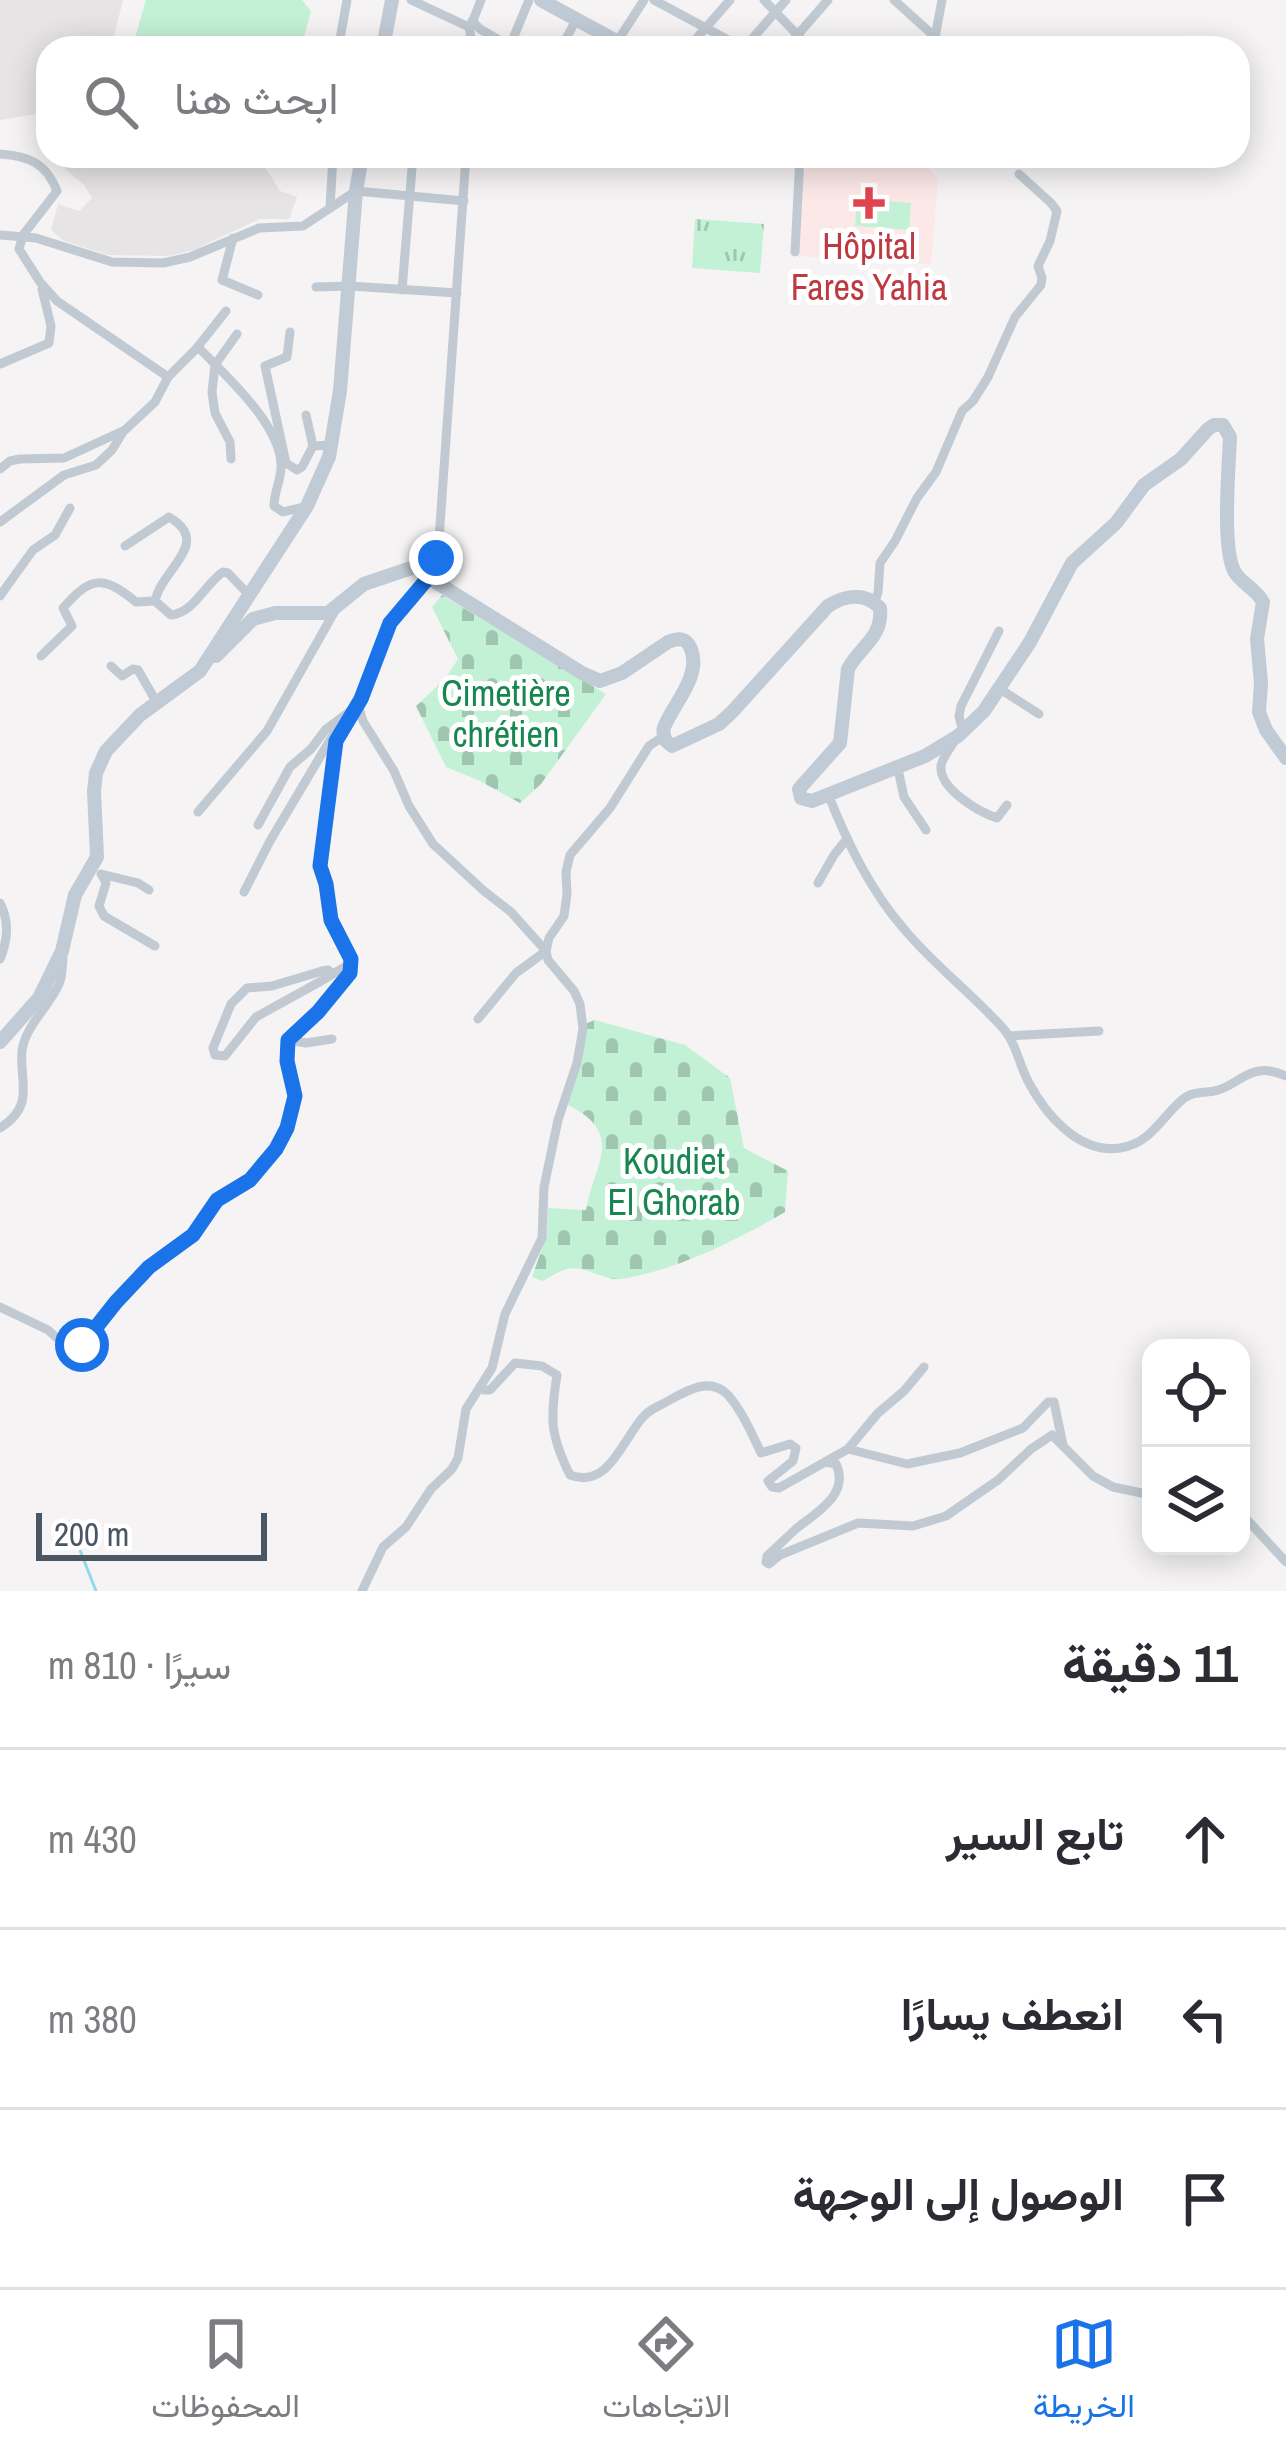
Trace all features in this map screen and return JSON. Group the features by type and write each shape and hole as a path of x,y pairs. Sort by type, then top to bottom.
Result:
{"main road":[{"path":"384,36 392,0"},
{"path":"541,0 603,36"},
{"path":"200,671 307,506 332,445 360,168"},
{"path":"3,1031 38,998 64,943 75,895 97,871 94,791 100,763 120,735 200,671 253,619 274,613 317,615 337,608 364,584 388,575 433,569 463,599 600,681 622,673 674,638 684,640 694,662 664,728 668,745 677,746 719,724 751,694 820,612 856,596 874,602 880,608 879,628 848,669 840,743 802,783 799,792 807,801 898,769 961,734 1000,689 1072,562 1116,524 1144,485 1181,459 1208,429 1223,424 1230,437 1232,566 1263,602 1257,639 1258,712 1286,758"}],"street":[{"path":"343,36 346,0"},
{"path":"411,0 491,36"},
{"path":"472,36 471,24 481,0"},
{"path":"515,36 529,0"},
{"path":"625,36 644,0"},
{"path":"654,0 718,36"},
{"path":"699,36 730,0"},
{"path":"764,0 797,35 828,0"},
{"path":"754,36 786,0"},
{"path":"894,0 928,36"},
{"path":"935,36 942,0"},
{"path":"567,36 576,20"},
{"path":"0,154 36,161"},
{"path":"44,168 57,191 23,235 20,249 57,301 168,377"},
{"path":"330,208 332,168"},
{"path":"403,290 411,168"},
{"path":"0,1307 77,1350 149,1267 193,1235 217,1200 264,1166 287,1128 294,1108 288,1040 350,973 347,947 331,920 320,866 336,741 390,623 433,569 439,539 465,168"},
{"path":"795,252 799,168"},
{"path":"874,602 880,563 936,472 962,411 988,377 1015,317 1041,285 1038,266 1051,241 1057,211 1019,174"},
{"path":"0,235 23,235 112,262 163,263 260,228 303,226 356,190 464,201"},
{"path":"233,238 222,280 257,295"},
{"path":"0,364 49,343 51,326 40,282"},
{"path":"316,286 457,293"},
{"path":"0,522 64,475 96,466 155,402 168,377 226,311"},
{"path":"290,332 287,357 265,366 288,466 296,470 313,446 306,415"},
{"path":"231,459 230,442 213,403 215,365 238,334"},
{"path":"198,347 252,403 276,447 281,463 274,506 283,512 307,506"},
{"path":"0,469 20,459 64,458 125,430"},
{"path":"313,446 332,445"},
{"path":"0,596 33,550 55,535 70,508"},
{"path":"125,546 170,517 187,532 187,548 163,580 155,601"},
{"path":"155,601 165,612 179,615 223,572 249,595"},
{"path":"41,656 72,626 63,608 85,586 106,582 136,602 155,601"},
{"path":"198,812 267,731 337,608"},
{"path":"999,631 961,706 961,734 941,771 956,794 991,816 997,818 1007,805"},
{"path":"111,666 122,676 138,670 157,703"},
{"path":"1000,689 1039,714"},
{"path":"258,825 290,766 353,708"},
{"path":"244,892 310,772 353,708"},
{"path":"353,708 433,844 511,912 546,951"},
{"path":"362,1591 383,1547 452,1469 466,1409 493,1368 505,1314 542,1238 544,1187 581,1048 580,1004 548,960 549,938 564,916 570,855 610,808 650,746 664,736"},
{"path":"898,769 904,797 926,830"},
{"path":"828,794 846,840 905,931 1009,1036 1028,1081 1053,1119 1086,1142 1121,1148 1138,1142 1190,1095 1216,1091 1258,1071 1286,1076"},
{"path":"818,883 846,840"},
{"path":"97,871 149,890"},
{"path":"97,871 106,883 100,906 104,916 155,946"},
{"path":"0,903 8,940 0,959"},
{"path":"0,1128 13,1118 26,1089 22,1048 62,977 64,943"},
{"path":"478,1018 516,973 546,951"},
{"path":"333,974 328,970 247,988 231,1004 213,1048 215,1055 225,1056 256,1017 333,974 351,963"},
{"path":"1009,1036 1099,1030"},
{"path":"288,1040 332,1039"},
{"path":"480,1387 490,1390 515,1363 542,1366 557,1375 552,1427 571,1475 583,1479 608,1466 650,1410 696,1386 716,1387 727,1394 761,1453 790,1444 796,1448 793,1461 768,1480 779,1488 848,1449 924,1367"},
{"path":"848,1449 908,1464 960,1453 1023,1428 1048,1402 1054,1402 1063,1444"},
{"path":"825,1462 836,1464 840,1473 828,1505 767,1556 766,1562 858,1523 892,1527 933,1522 998,1480 1052,1435 1093,1476 1142,1493"},
{"path":"1250,1523 1286,1562"}],"shaded area":[{"path":"0,0 123,0 114,36 36,36 36,114 0,120"},
{"path":"266,168 280,191 297,197 289,219 259,219 194,250 169,256 108,255 64,241 51,230 58,204 79,211 92,198 65,169"},
{"name":"Hôpital Fares Yahia","path":"805,168 928,168 938,178 931,264 797,256 803,192 800,172"}],"green space":[{"path":"146,0 302,0 311,11 304,36 136,36"},
{"path":"857,199 911,203 909,230 855,226"},
{"path":"695,219 764,224 760,273 692,268"},
{"name":"Cimetière chrétien","path":"442,595 606,694 541,784 520,803 446,767 416,706 445,679 458,659 432,607"},
{"name":"Koudiet El Ghorab","path":"595,1020 685,1045 730,1078 744,1148 788,1171 785,1212 706,1253 642,1275 615,1279 574,1268 542,1281 532,1277 547,1235 548,1208 586,1210 599,1164 602,1151 596,1127 568,1105 582,1062 587,1023"}],"waterway":[{"path":"69,1522 96,1591"}],"place":[{"name":"Hôpital Fares Yahia","path":"869,203"}],"route":[{"path":"82,1345 149,1267 193,1235 217,1200 264,1166 287,1128 295,1096 288,1040 350,973 351,959 331,920 320,873 336,741 361,699 390,623 428,578 426,563 436,558"}]}
